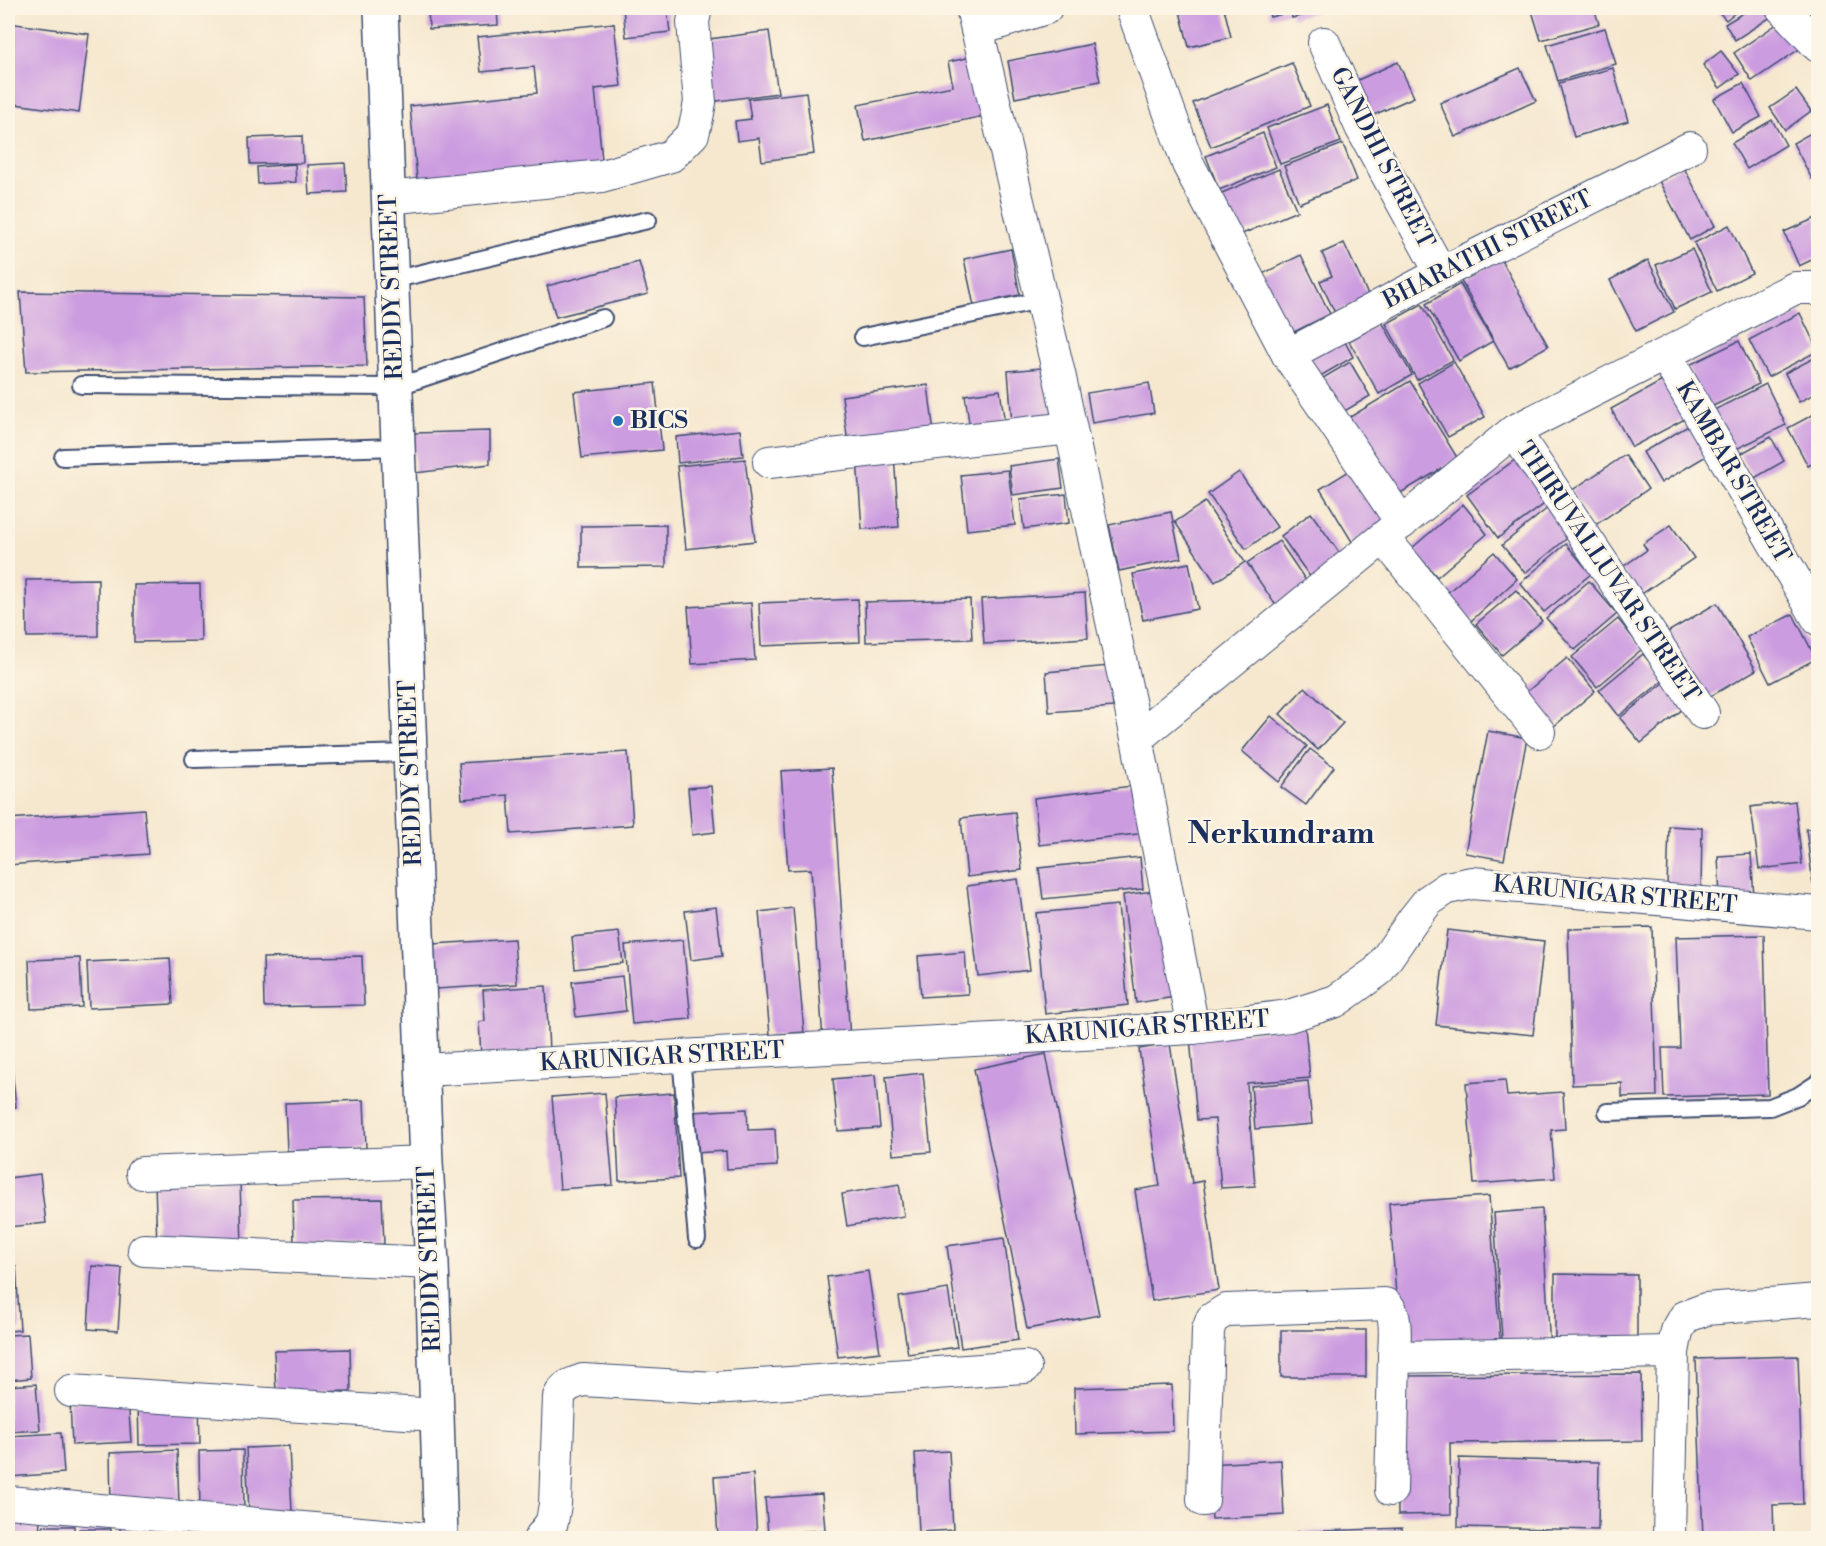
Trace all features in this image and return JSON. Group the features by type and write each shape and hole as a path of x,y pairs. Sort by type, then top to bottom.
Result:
{"street":[{"name":"REDDY STREET","path":"381,8 426,1161 432,1263 441,1539"},
{"path":"388,198 602,176 671,156 693,134 700,102 693,22 696,8"},
{"path":"1046,8 975,19 1070,428 1137,738 1192,1028"},
{"path":"1132,8 1188,164 1288,355 1393,531 1539,732"},
{"path":"1782,8 1818,46"},
{"name":"GANDHI STREET","path":"1324,43 1360,127 1441,273"},
{"name":"BHARATHI STREET","path":"1288,355 1441,273 1690,148"},
{"path":"1137,738 1514,431 1795,288 1816,288 1818,290"},
{"name":"KAMBAR STREET","path":"1665,355 1818,619"},
{"path":"769,462 1070,428"},
{"name":"THIRUVALLUVAR STREET","path":"1514,431 1703,713"},
{"name":"KARUNIGAR STREET","path":"423,1070 1192,1028 1289,1016 1336,1001 1378,971 1428,901 1447,888 1472,883 1818,912"},
{"path":"142,1173 426,1161"},
{"path":"144,1250 432,1263"},
{"path":"1669,1539 1673,1352 1677,1331 1685,1317 1706,1309 1818,1300"},
{"path":"1203,1500 1208,1330 1212,1319 1226,1310 1385,1304 1390,1307 1393,1314 1394,1357 1391,1490"},
{"path":"1394,1357 1673,1352"},
{"path":"540,1539 552,1522 555,1504 559,1397 563,1388 571,1384 583,1380 714,1388 1025,1367"},
{"path":"71,1391 436,1415"},
{"path":"8,1502 418,1539"}],"lane":[{"path":"392,280 648,220"},
{"path":"863,337 1041,300"},
{"path":"81,385 396,387 603,318"},
{"path":"63,457 398,447"},
{"path":"194,759 410,753"},
{"path":"681,1056 697,1239"},
{"path":"1607,1112 1770,1107 1798,1096 1818,1083"}],"building":[{"path":"428,8 497,8 498,25 429,29"},
{"path":"623,8 667,8 670,32 626,37"},
{"path":"1179,8 1224,8 1231,37 1189,47"},
{"path":"1268,8 1324,8 1325,10 1292,18 1291,12 1270,17"},
{"path":"1531,8 1594,8 1599,24 1541,40"},
{"path":"1715,8 1741,8 1726,20"},
{"path":"1751,8 1765,8 1771,17 1735,40 1725,24"},
{"path":"1783,20 1801,48 1752,81 1734,53"},
{"path":"8,23 89,34 79,113 8,103"},
{"path":"614,23 621,86 595,89 603,170 418,189 410,106 537,93 534,67 481,72 477,37"},
{"path":"1605,28 1616,64 1558,81 1547,45"},
{"path":"769,31 778,93 710,102 702,40"},
{"path":"1092,44 1100,81 1015,98 1008,61"},
{"path":"1721,51 1739,74 1720,88 1703,65"},
{"path":"972,57 984,116 865,141 858,105 953,86 948,62"},
{"path":"1398,62 1414,97 1367,118 1351,83"},
{"path":"1292,63 1310,106 1211,147 1193,103"},
{"path":"1520,68 1536,101 1455,137 1440,103"},
{"path":"1613,68 1628,121 1574,137 1559,83"},
{"path":"1743,83 1761,117 1732,132 1714,99"},
{"path":"1796,90 1811,111 1785,130 1770,108"},
{"path":"806,92 814,154 762,161 759,138 737,141 735,121 751,119 748,99"},
{"path":"1327,105 1341,142 1280,164 1267,128"},
{"path":"1772,120 1786,145 1747,169 1732,143"},
{"path":"1818,129 1818,175 1812,179 1793,143"},
{"path":"1263,133 1276,167 1219,190 1206,156"},
{"path":"302,136 303,163 250,164 249,138"},
{"path":"1343,144 1357,180 1299,203 1284,166"},
{"path":"345,163 347,192 309,194 307,165"},
{"path":"295,164 296,182 258,184 257,167"},
{"path":"1683,166 1715,226 1690,240 1658,179"},
{"path":"1279,169 1297,211 1235,237 1217,195"},
{"path":"1816,218 1818,257 1799,266 1784,232"},
{"path":"1729,225 1752,273 1717,291 1694,243"},
{"path":"1344,243 1369,297 1335,313 1320,281 1332,276 1322,253"},
{"path":"1011,249 1020,296 974,306 964,259"},
{"path":"1692,249 1712,292 1675,309 1656,265"},
{"path":"1301,255 1330,314 1290,334 1260,275"},
{"path":"1501,259 1548,346 1509,368 1461,281"},
{"path":"1648,260 1674,312 1636,331 1610,280"},
{"path":"639,262 648,294 556,317 547,286"},
{"path":"1460,284 1493,341 1459,361 1426,304"},
{"path":"20,292 364,297 367,366 26,372"},
{"path":"1422,304 1453,360 1417,380 1386,324"},
{"path":"1800,313 1818,351 1768,377 1749,340"},
{"path":"1382,322 1412,375 1379,394 1349,341"},
{"path":"1343,338 1353,357 1317,378 1306,358"},
{"path":"1739,341 1759,384 1707,409 1687,366"},
{"path":"1818,356 1818,392 1799,402 1785,373"},
{"path":"1350,362 1370,396 1338,415 1318,381"},
{"path":"1454,362 1485,417 1448,437 1418,383"},
{"path":"1052,367 1057,420 1012,424 1008,371"},
{"path":"1664,380 1685,419 1632,447 1611,409"},
{"path":"1410,381 1458,459 1392,498 1345,420"},
{"name":"BICS","path":"655,383 662,450 582,458 574,392"},
{"path":"1149,383 1154,413 1092,423 1087,393"},
{"path":"1766,384 1786,425 1732,451 1712,411"},
{"path":"928,385 934,433 848,444 842,396"},
{"path":"1000,390 1006,431 971,436 965,395"},
{"path":"1818,412 1818,461 1808,466 1788,428"},
{"path":"1695,422 1713,452 1661,483 1643,452"},
{"path":"740,430 743,456 678,463 676,437"},
{"path":"490,431 490,464 415,473 414,433"},
{"path":"1771,437 1784,461 1753,479 1740,454"},
{"path":"894,455 899,527 862,529 857,458"},
{"path":"1625,455 1648,489 1594,526 1571,491"},
{"path":"745,459 755,541 686,549 677,466"},
{"path":"1059,459 1063,488 1013,495 1009,466"},
{"path":"1516,459 1547,502 1498,538 1467,495"},
{"path":"1354,468 1388,525 1354,545 1320,489"},
{"path":"1008,470 1015,525 967,530 961,475"},
{"path":"1239,472 1277,527 1246,549 1208,494"},
{"path":"1066,494 1069,523 1024,529 1020,499"},
{"path":"1205,502 1245,562 1215,582 1175,522"},
{"path":"1463,504 1487,534 1437,577 1412,548"},
{"path":"1549,507 1571,535 1525,573 1502,545"},
{"path":"1171,512 1181,558 1119,571 1109,525"},
{"path":"1311,513 1346,562 1316,585 1281,536"},
{"path":"666,525 666,567 581,568 581,526"},
{"path":"1671,525 1694,558 1640,595 1621,568 1647,550 1643,544"},
{"path":"1279,541 1311,588 1279,610 1247,563"},
{"path":"1566,544 1591,574 1544,612 1520,583"},
{"path":"1494,552 1517,579 1471,621 1447,593"},
{"path":"1189,563 1198,609 1143,620 1133,574"},
{"path":"98,579 98,636 27,637 26,580"},
{"path":"1589,581 1617,614 1575,650 1546,618"},
{"path":"200,584 201,641 134,642 134,585"},
{"path":"1516,590 1542,621 1502,655 1476,624"},
{"path":"1085,593 1088,638 984,644 981,599"},
{"path":"858,599 860,642 761,646 759,603"},
{"path":"970,599 972,639 866,642 865,602"},
{"path":"751,603 755,660 692,664 688,607"},
{"path":"1717,603 1756,670 1704,700 1666,633"},
{"path":"1793,614 1816,659 1770,683 1747,637"},
{"path":"1618,619 1642,649 1597,687 1572,657"},
{"path":"1643,654 1664,680 1619,716 1599,690"},
{"path":"1567,658 1595,691 1552,728 1524,694"},
{"path":"1109,666 1113,707 1049,712 1046,672"},
{"path":"1665,682 1684,708 1641,743 1620,718"},
{"path":"1305,687 1343,723 1318,750 1280,714"},
{"path":"1271,716 1307,746 1279,782 1242,751"},
{"path":"1488,731 1527,738 1504,860 1465,853"},
{"path":"1310,749 1334,767 1306,805 1281,787"},
{"path":"628,752 633,825 511,834 508,795 462,799 459,763"},
{"path":"832,768 850,1039 823,1041 811,869 788,870 781,771"},
{"path":"1140,785 1146,833 1039,845 1034,798"},
{"path":"711,786 715,832 692,835 688,788"},
{"path":"1795,801 1802,864 1759,869 1751,807"},
{"path":"144,809 148,854 8,865 8,819"},
{"path":"1015,812 1022,870 967,877 961,818"},
{"path":"1669,826 1702,828 1701,889 1667,888"},
{"path":"1818,828 1818,885 1813,885 1806,829"},
{"path":"1751,854 1754,897 1720,899 1718,856"},
{"path":"1140,857 1143,889 1043,899 1039,868"},
{"path":"1018,879 1030,970 978,976 967,886"},
{"path":"1161,890 1175,997 1136,1003 1123,895"},
{"path":"1118,905 1128,1005 1045,1014 1036,913"},
{"path":"716,907 722,956 691,960 685,911"},
{"path":"793,908 804,1032 770,1035 759,912"},
{"path":"1652,927 1657,1096 1622,1097 1622,1083 1572,1085 1568,929"},
{"path":"1447,930 1544,941 1533,1035 1436,1025"},
{"path":"619,932 623,963 575,969 572,937"},
{"path":"1764,935 1768,1094 1664,1097 1662,1048 1680,1048 1676,937"},
{"path":"514,939 517,984 436,989 433,944"},
{"path":"683,940 691,1019 632,1024 625,945"},
{"path":"965,952 968,994 921,997 918,956"},
{"path":"362,956 364,1005 264,1007 263,958"},
{"path":"80,958 82,1007 31,1009 29,960"},
{"path":"170,958 173,1004 89,1008 87,962"},
{"path":"622,976 626,1011 576,1017 572,982"},
{"path":"546,986 549,1052 481,1056 479,1022 485,1021 483,990"},
{"path":"1305,1027 1310,1078 1247,1083 1255,1186 1221,1188 1215,1119 1197,1120 1190,1037"},
{"path":"1170,1044 1192,1183 1203,1181 1219,1290 1152,1301 1135,1190 1160,1186 1139,1049"},
{"path":"1046,1054 1099,1315 1027,1329 974,1069"},
{"path":"11,1059 16,1107 8,1108 8,1060"},
{"path":"923,1073 931,1152 893,1155 886,1077"},
{"path":"875,1075 880,1128 838,1131 833,1079"},
{"path":"1505,1080 1507,1096 1563,1092 1565,1129 1551,1130 1555,1178 1474,1184 1466,1083"},
{"path":"1308,1081 1312,1124 1255,1129 1251,1086"},
{"path":"605,1093 613,1185 560,1189 552,1097"},
{"path":"674,1093 679,1178 619,1181 615,1097"},
{"path":"364,1100 366,1148 287,1151 285,1103"},
{"path":"747,1109 748,1130 775,1129 777,1166 727,1169 726,1151 694,1153 692,1112"},
{"path":"40,1174 46,1223 8,1227 8,1178"},
{"path":"240,1180 242,1245 157,1248 155,1182"},
{"path":"899,1184 904,1216 847,1226 842,1194"},
{"path":"1489,1196 1500,1339 1400,1347 1389,1203"},
{"path":"382,1199 384,1244 294,1246 293,1200"},
{"path":"1542,1209 1550,1350 1503,1353 1494,1213"},
{"path":"1004,1238 1018,1340 961,1348 947,1246"},
{"path":"16,1266 20,1330 8,1331 8,1267"},
{"path":"92,1266 122,1268 118,1331 88,1329"},
{"path":"868,1271 880,1352 838,1357 827,1277"},
{"path":"1555,1274 1637,1275 1637,1343 1555,1343"},
{"path":"948,1289 957,1347 908,1354 899,1297"},
{"path":"1281,1330 1366,1330 1366,1377 1281,1377"},
{"path":"28,1334 31,1378 8,1380 8,1335"},
{"path":"350,1349 351,1391 276,1393 274,1351"},
{"path":"1798,1356 1803,1504 1773,1505 1774,1535 1703,1538 1696,1359"},
{"path":"1641,1374 1642,1441 1450,1443 1451,1514 1398,1515 1396,1376"},
{"path":"36,1384 40,1430 8,1432 8,1386"},
{"path":"1172,1385 1173,1431 1075,1434 1074,1388"},
{"path":"128,1398 131,1442 72,1445 70,1402"},
{"path":"199,1402 200,1444 139,1445 138,1404"},
{"path":"61,1433 64,1473 8,1477 8,1436"},
{"path":"289,1446 292,1512 249,1513 246,1448"},
{"path":"177,1450 179,1504 111,1506 110,1453"},
{"path":"243,1450 244,1513 200,1514 199,1451"},
{"path":"949,1451 953,1530 919,1532 915,1453"},
{"path":"1459,1458 1599,1462 1598,1530 1458,1527"},
{"path":"1281,1460 1284,1515 1212,1519 1208,1464"},
{"path":"753,1474 757,1538 718,1538 714,1477"},
{"path":"822,1494 825,1530 768,1534 765,1498"},
{"path":"8,1517 40,1518 39,1538 8,1538"},
{"path":"43,1526 74,1526 74,1538 43,1538"},
{"path":"120,1526 251,1538 120,1538"},
{"path":"1402,1528 1402,1538 1297,1538 1296,1532"},
{"path":"79,1529 111,1529 111,1538 79,1538"}],"place":[{"name":"BICS","path":"618,421"}],"district":[{"name":"Nerkundram","path":"1281,834"}]}
